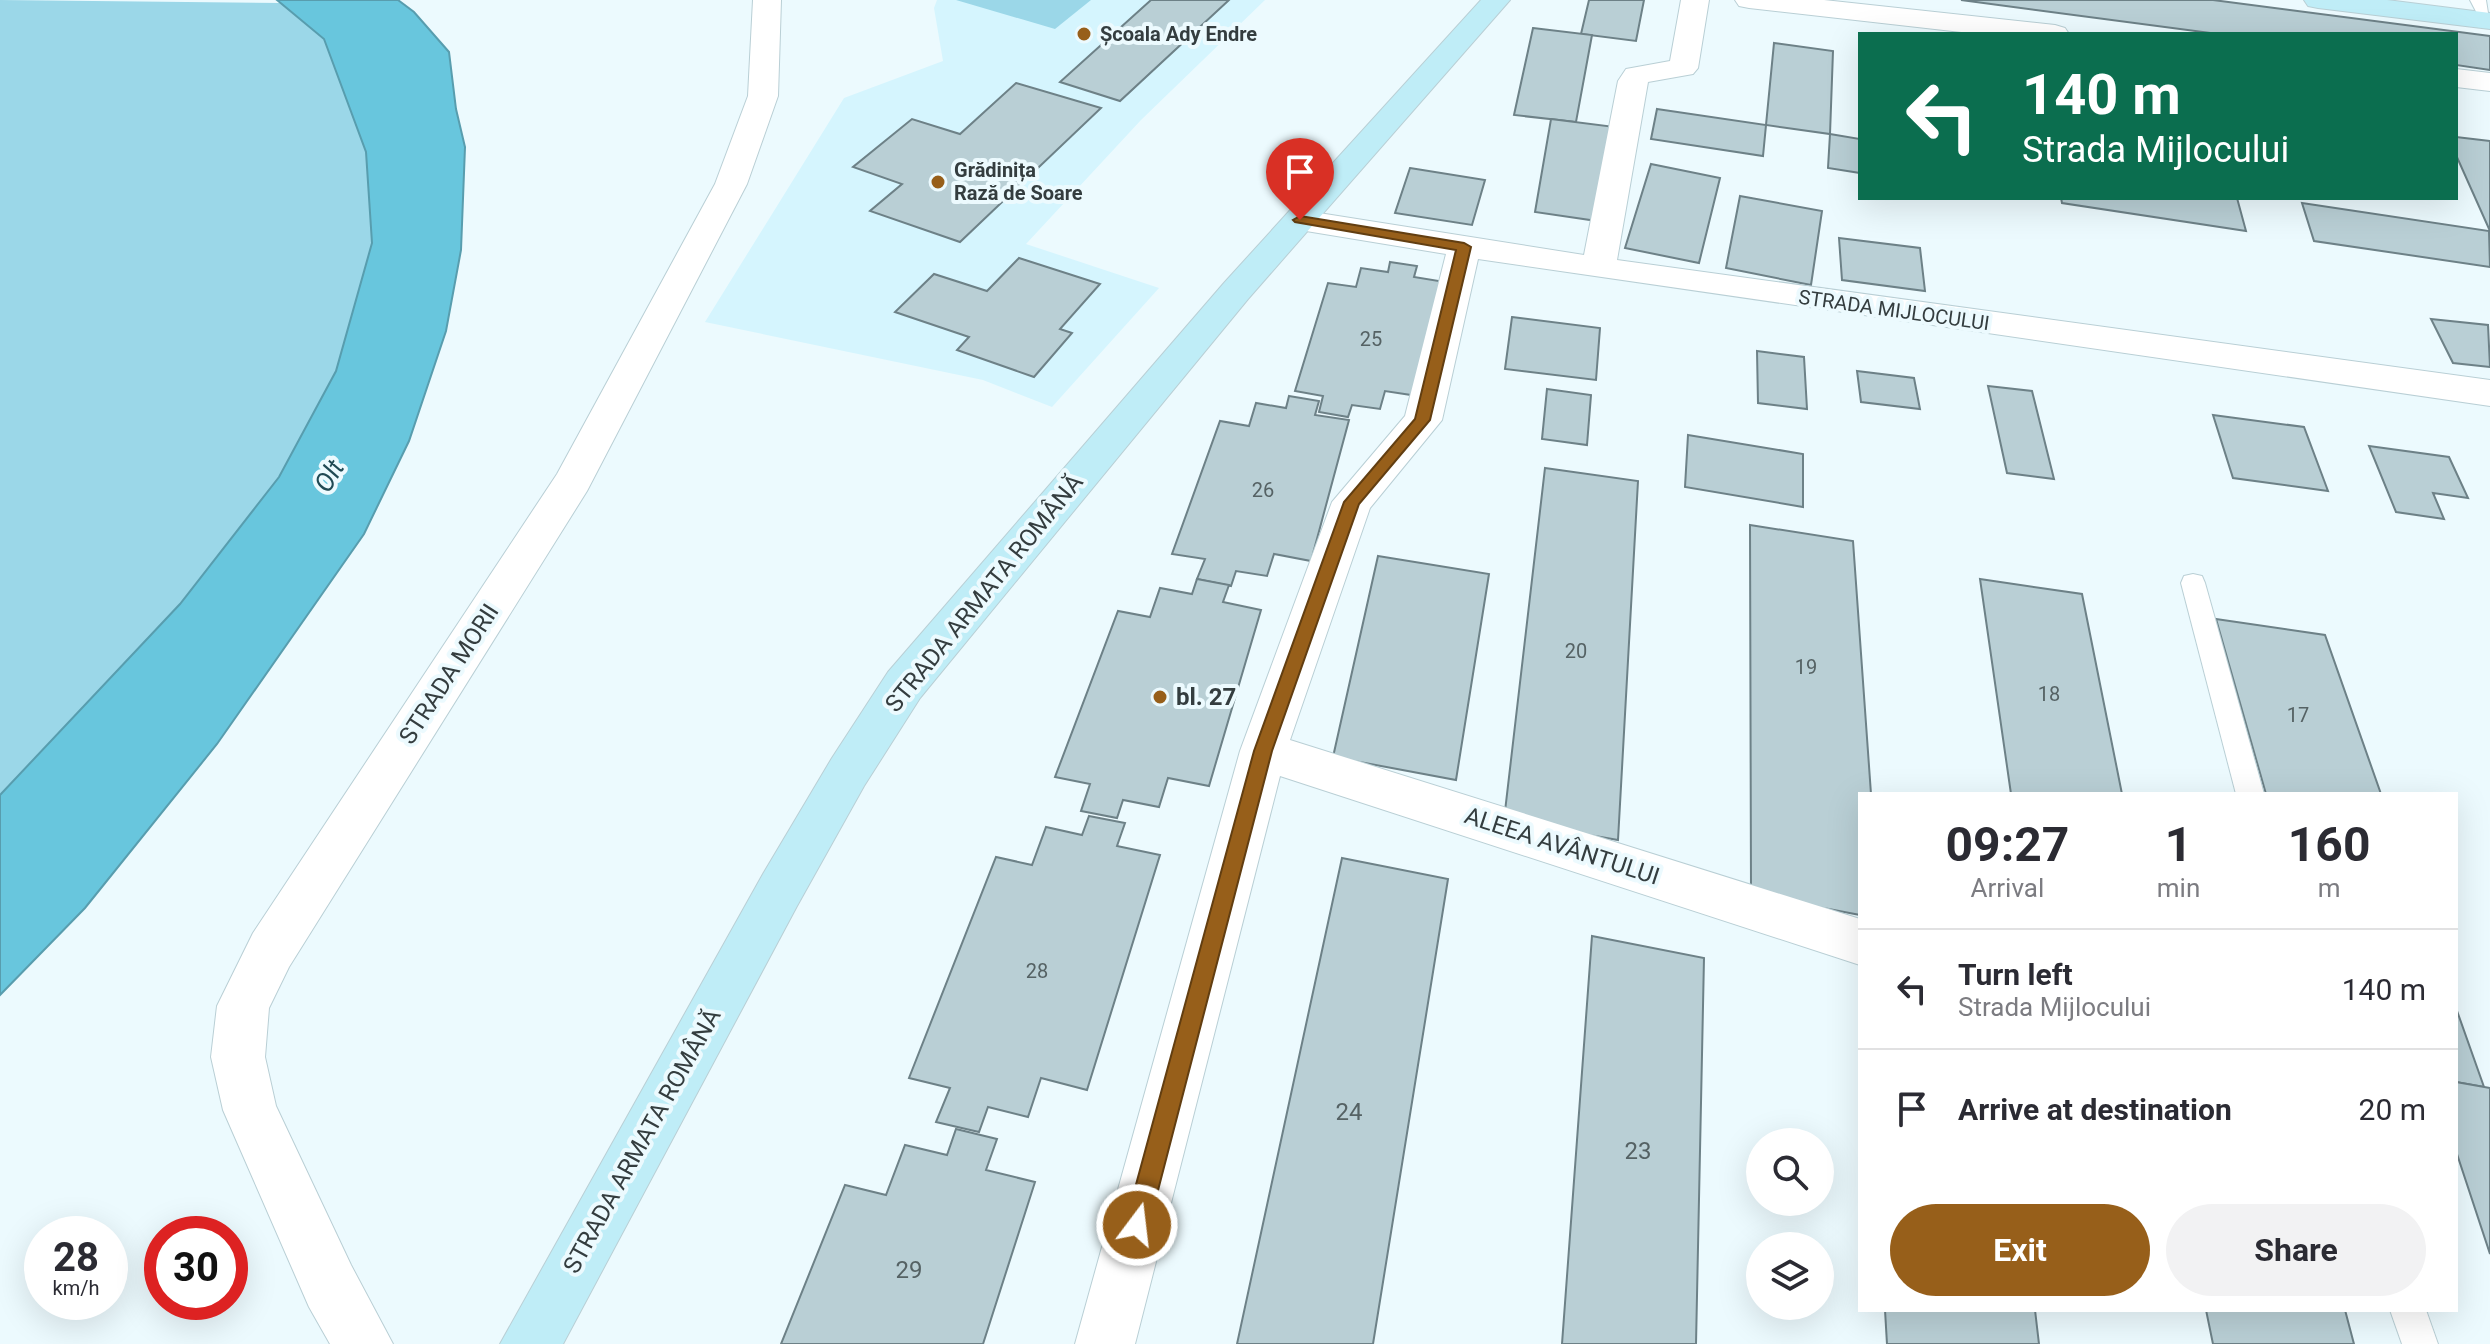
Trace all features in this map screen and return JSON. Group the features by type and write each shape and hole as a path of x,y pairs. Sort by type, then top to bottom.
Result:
{"street":[{"name":"STRADA MORII","path":"363,1344 330,1286 250,1110 238,1057 243,1006 271,950 573,481 724,198 763,96 767,0"},
{"name":"STRADA ARMATA ROMÂNĂ","path":"530,1344 780,890 904,685 1035,527 1300,220 1496,0"},
{"path":"1599,268 1633,81 1636,75 1645,72 1683,68 1695,0"},
{"path":"1749,0 2037,32"},
{"path":"2318,0 2486,14"},
{"path":"2458,78 2490,82"},
{"name":"STRADA MIJLOCULUI","path":"1300,220 1599,268 2490,393"},
{"path":"1105,1344 1263,751 1352,502 1423,420 1464,247"},
{"name":"ALEEA AVÂNTULUI","path":"1263,751 1858,941"}],"lane":[{"path":"2193,583 2249,792"},
{"path":"2409,1312 2420,1344"}],"shaded area":[{"path":"0,0 282,3 324,39 366,152 372,243 336,371 279,477 180,604 0,795"},
{"name":"Grădinița Rază de Soare","path":"937,0 1265,0 1141,120 1026,244 1159,288 1052,407 983,380 705,322 844,98 943,61 934,8"},
{"path":"956,0 1091,0 1055,29"}],"water":[{"name":"Olt","path":"277,0 398,0 414,12 449,52 456,109 465,147 461,250 446,331 409,441 364,534 217,744 85,908 0,995 0,795 180,604 279,477 336,371 372,243 366,152 324,39"}],"building":[{"path":"1151,0 1229,0 1120,101 1060,82"},
{"path":"1589,0 1644,0 1636,41 1581,34"},
{"path":"1961,0 2213,0 2490,36 2490,70 2458,65 2458,32 2203,32"},
{"path":"1533,28 1592,35 1576,122 1514,115"},
{"path":"1774,43 1833,51 1830,134 1766,125"},
{"path":"1016,83 1101,108 960,242 870,211 902,184 853,167 912,119 960,134"},
{"path":"1657,109 1766,125 1763,156 1651,139"},
{"path":"1551,119 1615,127 1604,222 1535,212"},
{"path":"1830,134 1858,139 1858,173 1828,168"},
{"path":"2458,137 2490,141 2490,231 2458,159"},
{"path":"1651,164 1720,178 1699,263 1625,248"},
{"path":"1410,168 1485,180 1472,225 1395,213"},
{"path":"1740,196 1822,211 1811,285 1726,268"},
{"path":"2061,200 2238,200 2246,231 2062,203"},
{"path":"2302,203 2489,231 2490,267 2314,241"},
{"path":"1839,238 1920,248 1925,291 1842,280"},
{"path":"1019,258 1100,284 1060,329 1072,333 1034,377 957,350 969,337 895,312 934,274 987,291"},
{"path":"1390,262 1417,266 1414,277 1445,282 1418,396 1385,391 1380,409 1352,405 1348,417 1319,412 1323,396 1295,391 1328,283 1356,287 1361,268 1388,272"},
{"path":"1512,317 1600,328 1596,380 1505,369"},
{"path":"2431,319 2488,325 2490,367 2453,363"},
{"path":"1757,351 1804,357 1807,409 1758,403"},
{"path":"1857,371 1914,378 1920,409 1861,402"},
{"path":"1988,386 2032,391 2054,479 2007,473"},
{"path":"1547,389 1591,395 1587,445 1542,439"},
{"path":"1289,396 1319,401 1315,415 1349,420 1311,561 1274,554 1267,576 1236,571 1231,586 1197,579 1205,559 1172,554 1220,421 1249,426 1256,403 1286,408"},
{"path":"2213,415 2304,427 2328,491 2233,478"},
{"path":"1688,435 1803,454 1803,507 1685,487"},
{"path":"2369,446 2449,457 2468,498 2433,493 2444,519 2396,512"},
{"path":"1545,468 1638,481 1618,840 1504,820"},
{"path":"1750,525 1853,541 1871,792 1858,792 1858,915 1751,894"},
{"path":"1378,556 1489,574 1456,780 1333,757"},
{"name":"bl. 27","path":"1197,579 1229,585 1223,602 1261,610 1209,786 1168,778 1159,807 1123,800 1117,818 1081,811 1090,784 1055,777 1118,611 1150,617 1160,588 1192,594"},
{"path":"1980,579 2082,594 2122,792 2011,792"},
{"path":"2216,619 2325,635 2380,792 2265,792"},
{"path":"1089,816 1125,823 1117,846 1160,855 1087,1090 1041,1078 1028,1117 988,1107 979,1132 936,1122 950,1088 909,1078 996,857 1032,865 1046,827 1082,835"},
{"path":"1342,858 1448,879 1373,1344 1237,1344"},
{"path":"1592,936 1704,958 1696,1344 1562,1344"},
{"path":"2458,1014 2484,1087 2458,1082"},
{"path":"2458,1082 2490,1088 2490,1254 2458,1157"},
{"path":"956,1129 997,1139 986,1170 1035,1182 983,1344 781,1344 845,1185 886,1195 905,1145 947,1155"},
{"path":"1885,1312 2035,1312 2039,1344 1887,1344"},
{"path":"2206,1312 2346,1312 2354,1344 2213,1344"}],"place":[{"name":"Școala Ady Endre","path":"1084,34"},
{"name":"Grădinița Rază de Soare","path":"938,182"},
{"name":"bl. 27","path":"1160,697"}],"route":[{"path":"1137,1225 1263,751 1352,502 1423,420 1464,247 1300,220"}]}
